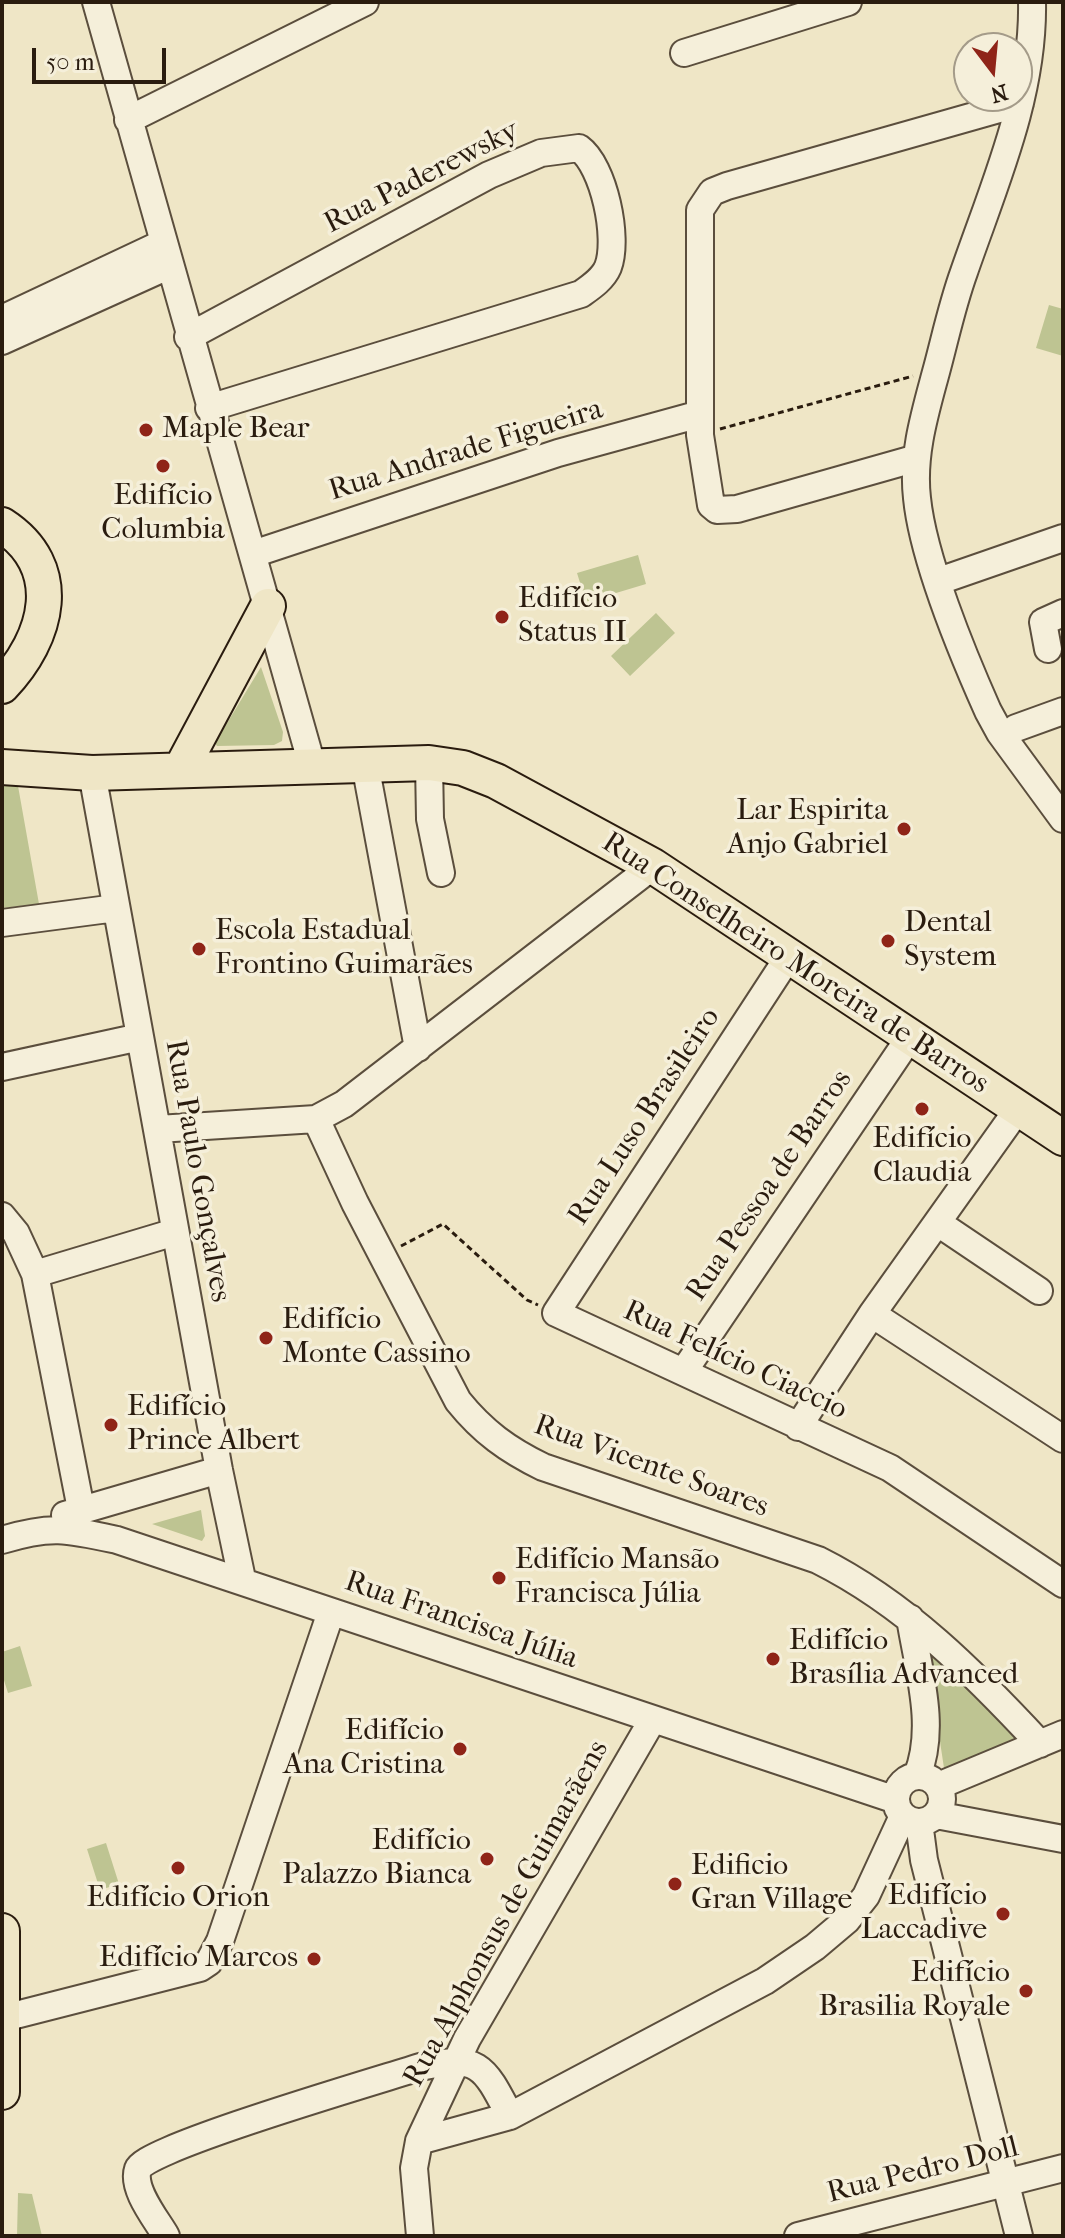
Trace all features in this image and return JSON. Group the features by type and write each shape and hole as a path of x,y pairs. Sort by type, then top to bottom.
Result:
{"main road":[{"path":"2,525 21,537 39,567 45,596 40,631 18,669 2,686"},
{"path":"181,769 268,606"},
{"name":"Rua Conselheiro Moreira de Barros","path":"2,767 92,773 429,763 463,768 496,781 653,866 1063,1138"},
{"path":"2,1937 2,2092"}],"street":[{"path":"96,2 164,255 312,765"},
{"path":"128,120 365,2"},
{"path":"684,53 848,2"},
{"path":"1028,32 1032,2"},
{"path":"917,458 726,511 711,505 705,486 700,425 700,210 705,199 727,186 988,112"},
{"path":"1018,112 1000,175 950,313 917,458 916,497 924,538 988,711 1000,733 1063,819"},
{"name":"Rua Paderewsky","path":"188,337 489,175 541,153 579,148 592,157 599,172 612,244 608,269 597,283 581,294 209,408"},
{"path":"2,319 164,255"},
{"path":"2,341 164,255"},
{"name":"Rua Andrade Figueira","path":"253,554 544,457 700,425"},
{"path":"939,581 1063,538"},
{"path":"1048,649 1043,622 1063,613"},
{"path":"1016,728 1063,711"},
{"path":"429,763 430,819 441,873"},
{"path":"365,764 418,1048"},
{"name":"Rua Paulo Gonçalves","path":"92,773 219,1470 242,1579"},
{"path":"158,1129 316,1119 344,1104 653,866"},
{"path":"2,923 116,908"},
{"name":"Rua Luso Brasileiro","path":"556,1313 789,956"},
{"path":"2,1067 140,1037"},
{"name":"Rua Pessoa de Barros","path":"684,1371 910,1037"},
{"path":"798,1427 872,1314 1018,1109"},
{"name":"Rua Vicente Soares","path":"316,1119 458,1401 480,1428 507,1449 543,1467 818,1560 856,1579 910,1618 1051,1739"},
{"path":"2,1216 16,1233 35,1274 81,1509"},
{"path":"938,1223 1039,1291"},
{"path":"35,1274 175,1232"},
{"name":"Rua Felício Ciaccio","path":"556,1313 890,1468 1063,1584"},
{"path":"872,1314 1063,1439"},
{"path":"43,1528 81,1509 219,1470"},
{"path":"116,1499 117,1540"},
{"name":"Rua Francisca Júlia","path":"2,1540 43,1528 73,1530 117,1540 242,1579 331,1612 653,1719 914,1813 1063,1839"},
{"path":"4,2018 200,1968 209,1962 220,1941 331,1612"},
{"path":"419,2141 510,2116 765,1981 815,1947 847,1920 866,1896 914,1813 942,1797 927,1781 926,1728 910,1618"},
{"name":"Rua Alphonsus de Guimarãens","path":"420,2236 414,2168 419,2141 458,2059 653,1719"},
{"path":"1019,2236 904,1781 927,1781 1051,1739"},
{"path":"166,2236 138,2183 137,2171 144,2160 190,2141 348,2090 458,2059 484,2073 510,2116"},
{"name":"Rua Pedro Doll","path":"798,2236 1063,2168"}],"path":[{"path":"700,425 936,370"},
{"path":"383,1255 443,1224 527,1300 556,1313"}],"green space":[{"path":"1049,305 1063,309 1063,356 1036,348"},
{"path":"638,555 646,584 586,602 577,573"},
{"path":"656,613 675,633 630,676 611,656"},
{"path":"261,667 283,732 282,741 274,745 217,746 215,743"},
{"path":"2,785 18,786 39,904 2,908"},
{"path":"201,1510 205,1536 202,1541 152,1524"},
{"path":"925,1642 1027,1748 947,1788"},
{"path":"20,1646 32,1686 8,1693 2,1674 2,1652"},
{"path":"106,1843 119,1884 100,1890 87,1849"},
{"path":"18,2193 32,2194 42,2236 17,2236"}],"place":[{"name":"Maple Bear","path":"146,430"},
{"name":"Edifício Columbia","path":"163,466"},
{"name":"Edifício Status II","path":"502,617"},
{"name":"Lar Espirita Anjo Gabriel","path":"904,829"},
{"name":"Dental System","path":"888,941"},
{"name":"Escola Estadual Frontino Guimarães","path":"199,949"},
{"name":"Edifício Claudia","path":"922,1109"},
{"name":"Edifício Monte Cassino","path":"266,1338"},
{"name":"Edifício Prince Albert","path":"111,1425"},
{"name":"Edifício Mansão Francisca Júlia","path":"499,1578"},
{"name":"Edifício Brasília Advanced","path":"773,1659"},
{"name":"Edifício Ana Cristina","path":"460,1749"},
{"name":"Edifício Palazzo Bianca","path":"487,1859"},
{"name":"Edifício Orion","path":"178,1868"},
{"name":"Edificio Gran Village","path":"675,1884"},
{"name":"Edifício Laccadive","path":"1003,1914"},
{"name":"Edifício Marcos","path":"314,1959"},
{"name":"Edifício Brasilia Royale","path":"1026,1991"}]}
